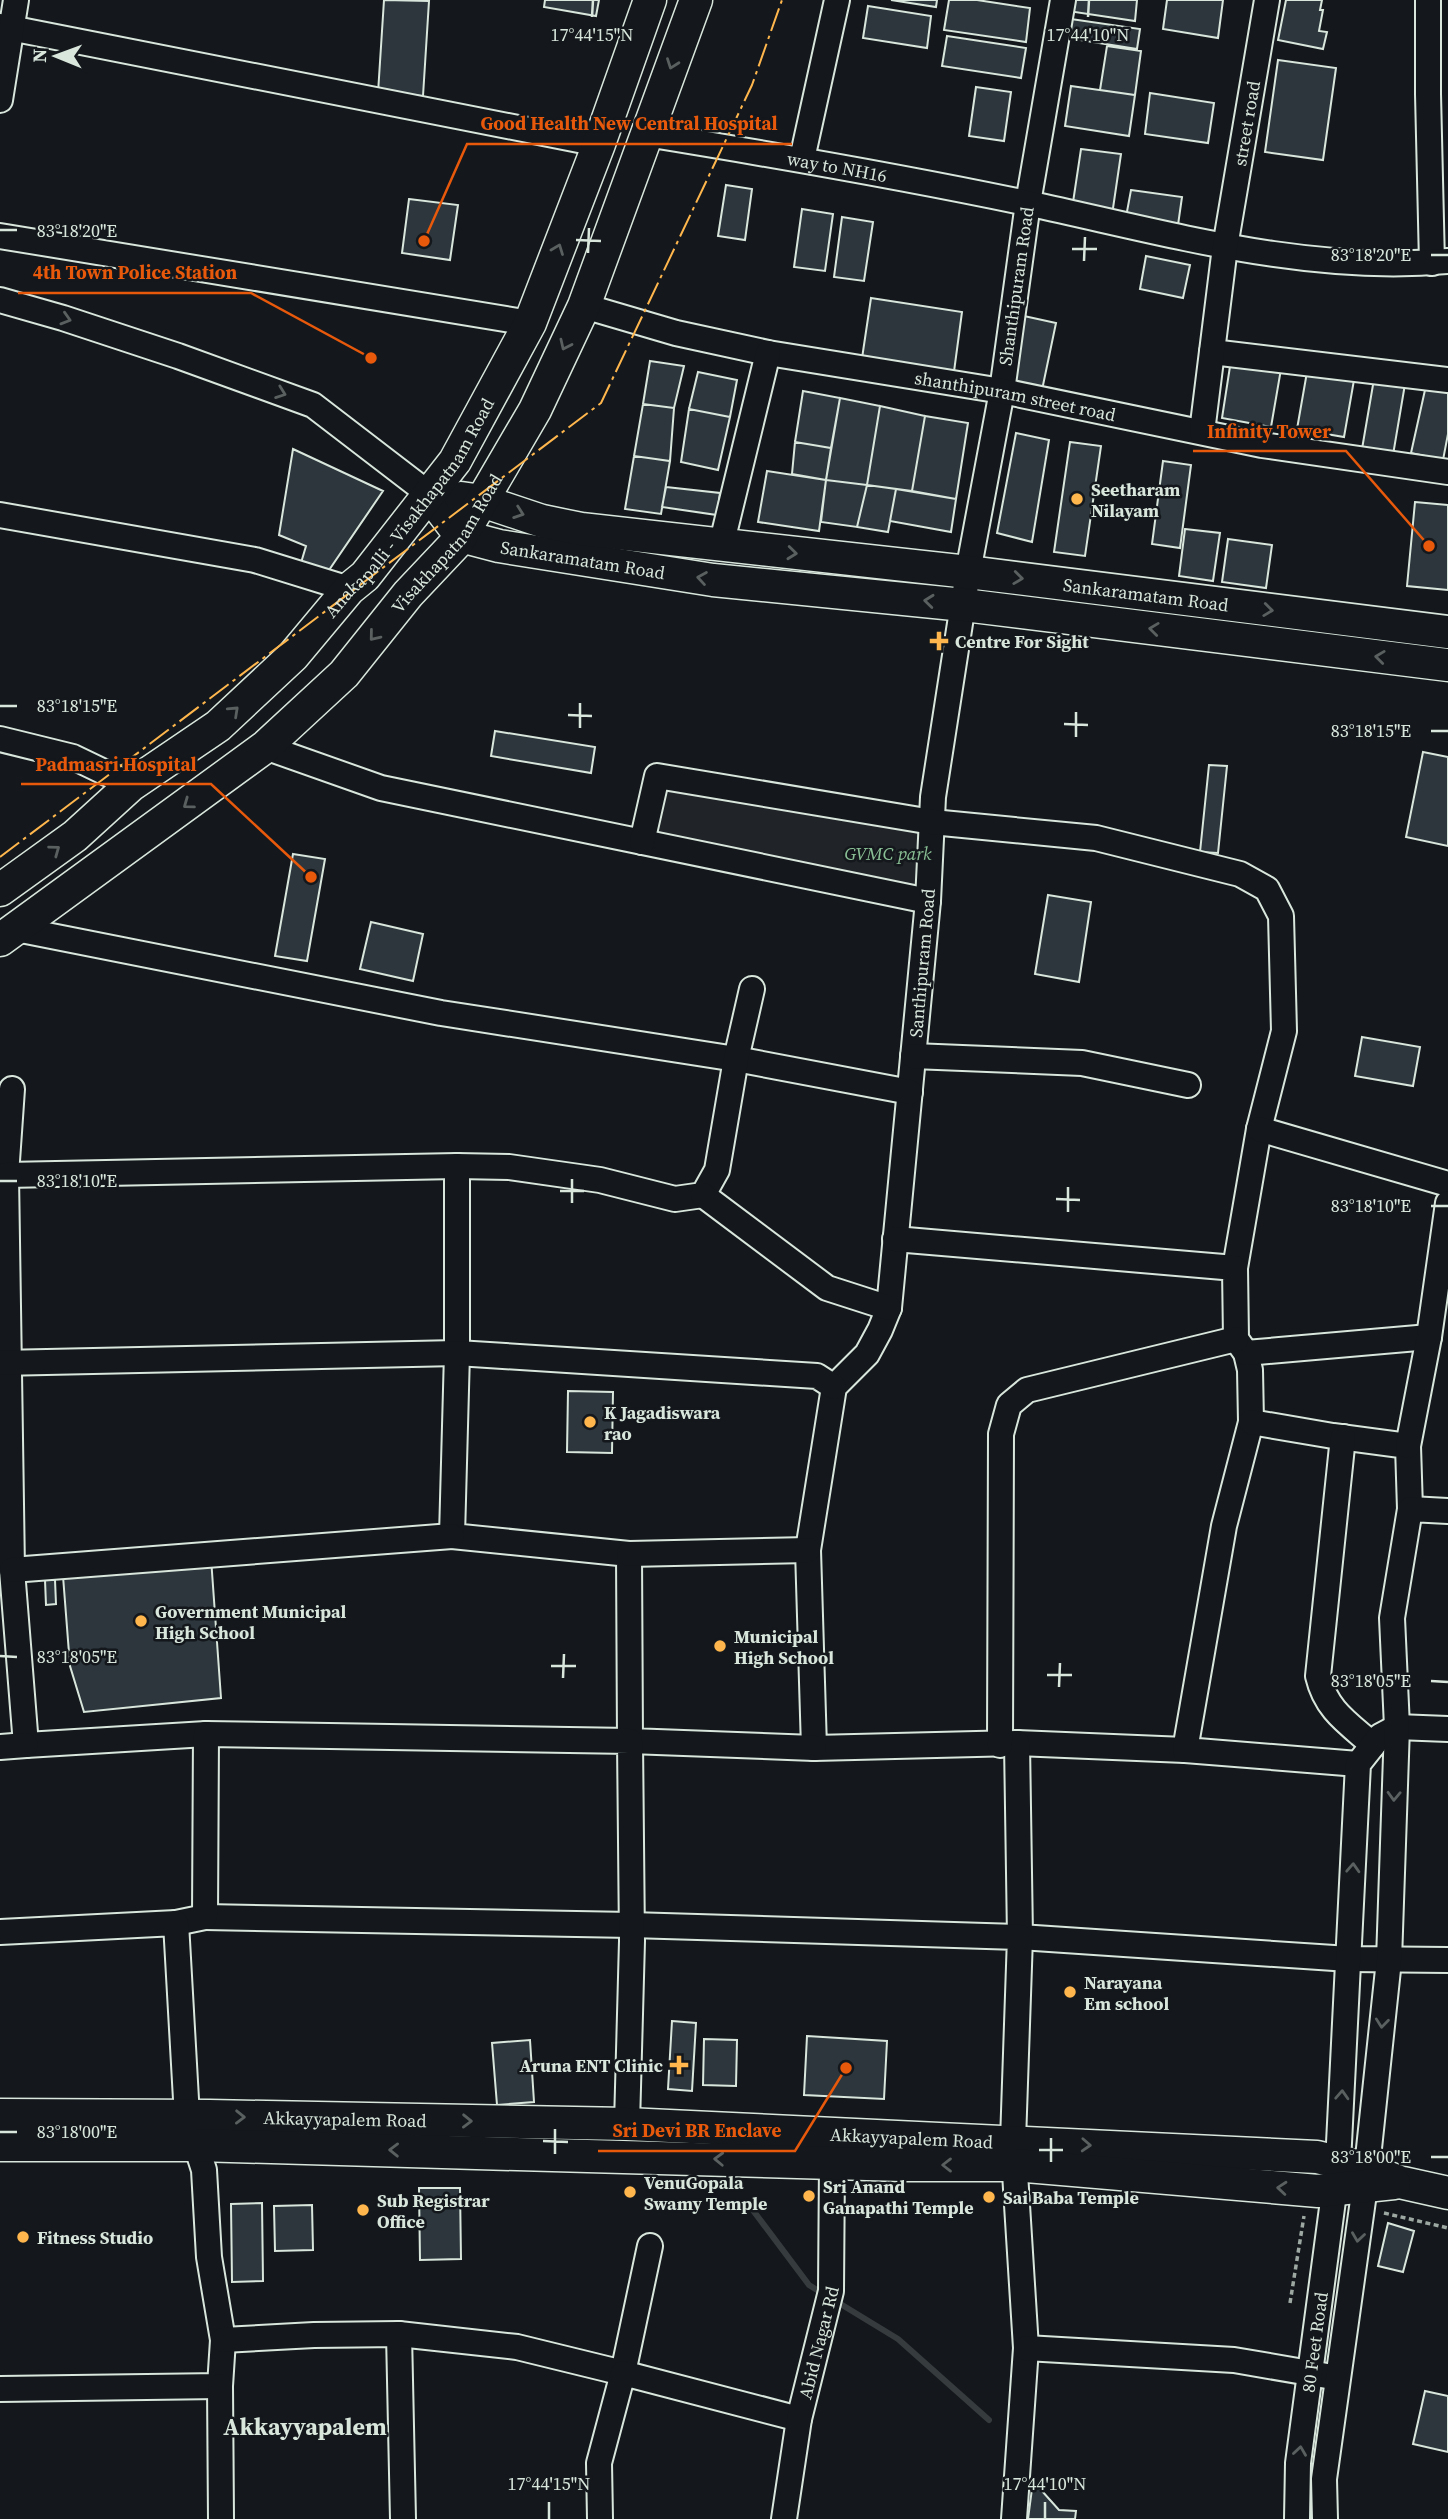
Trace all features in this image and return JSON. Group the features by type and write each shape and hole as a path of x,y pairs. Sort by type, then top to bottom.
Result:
{"main road":[{"name":"Anakapalli - Visakhapatnam Road","path":"0,890 75,836 131,785 218,726 293,656 349,589 365,576 455,461 530,323 599,144 650,0"},
{"name":"Visakhapatnam Road","path":"8,934 265,747 344,674 408,594 461,536 536,410 584,306 696,0"},
{"name":"Sankaramatam Road","path":"429,494 482,501 542,521 581,529 968,572 1448,632"},
{"path":"429,494 461,536"},
{"name":"Sankaramatam Road","path":"461,536 499,546 713,580 964,605 1448,665"},
{"name":"Akkayyapalem Road","path":"0,2115 192,2131 627,2124 1014,2153 1317,2157 1351,2177 1399,2182 1448,2193"},
{"path":"0,2145 192,2131 902,2165 1014,2153"}],"street":[{"path":"0,100 5,27 16,0"},
{"path":"802,159 837,0"},
{"name":"Shanthipuram Road","path":"964,605 1002,391 1028,203 1063,0"},
{"name":"street road","path":"1202,432 1225,247 1268,0"},
{"path":"1028,203 1225,247 1339,262 1440,262 1428,94 1428,0"},
{"path":"5,27 599,144"},
{"name":"way to NH16","path":"646,134 802,159 1028,203"},
{"path":"0,236 530,323"},
{"path":"0,300 63,318 313,405 429,494"},
{"name":"shanthipuram street road","path":"584,306 676,333 768,353 1002,391 1262,445 1448,472"},
{"path":"1212,352 1448,380"},
{"path":"721,546 768,353"},
{"path":"0,515 255,560 349,589"},
{"name":"Santhipuram Road","path":"834,1387 867,1354 889,1308 928,901 933,797 964,605"},
{"path":"0,739 73,757 131,785"},
{"path":"265,747 381,788 928,901"},
{"path":"642,842 657,776 932,822 1096,838 1240,874 1267,889 1281,916 1284,1031 1259,1129 1235,1268 1241,1346 1250,1370 1251,1422 1224,1526 1185,1750"},
{"path":"8,934 441,1013 736,1059 910,1092"},
{"path":"703,1195 717,1170 736,1059 752,989"},
{"path":"913,1056 1082,1062 1188,1085"},
{"path":"12,1089 6,1175 4,1363 12,1570 26,1745"},
{"path":"1259,1129 1448,1184"},
{"path":"452,1535 457,1353 457,1166"},
{"path":"6,1175 509,1167 600,1180 675,1199 703,1195 827,1288 889,1308"},
{"path":"1351,2177 1389,1960 1396,1727 1392,1618 1410,1510 1408,1446 1429,1337 1442,1286 1448,1203"},
{"path":"895,1239 1235,1268"},
{"path":"1014,2519 1026,2348 1014,2153 1020,1937 1009,1744 1001,1434 1009,1405 1027,1390 1241,1346 1429,1337"},
{"path":"4,1363 457,1353 817,1376 834,1387 808,1550 814,1748"},
{"path":"1251,1422 1408,1446"},
{"path":"1343,1437 1318,1676 1322,1696 1366,1754"},
{"path":"1410,1510 1448,1511"},
{"path":"12,1570 452,1535 629,1554 808,1550"},
{"path":"627,2124 631,1925 629,1554"},
{"path":"1351,2177 1349,1959 1366,1754 1380,1736 1396,1727 1448,1729"},
{"path":"0,1747 206,1734 630,1741 814,1748 1009,1744 1366,1754"},
{"path":"205,1917 206,1734"},
{"path":"0,1932 176,1923 205,1917 631,1925 1020,1937 1349,1959 1448,1960"},
{"path":"176,1923 192,2131 204,2170 209,2257 223,2340 220,2386 221,2519"},
{"name":"Abid Nagar Rd","path":"784,2519 799,2419 829,2300 832,2162"},
{"name":"80 Feet Road","path":"1297,2519 1298,2463 1310,2374 1351,2177"},
{"name":"80 Feet Road","path":"1325,2519 1324,2479 1338,2377 1351,2177"},
{"path":"600,2519 599,2463 623,2373 650,2246"},
{"path":"223,2340 399,2334 517,2347 799,2419"},
{"path":"399,2334 403,2519"},
{"path":"1026,2348 1234,2360 1338,2377"},
{"path":"0,2389 220,2386"}],"green space":[{"name":"GVMC park","path":"657,776 932,822 928,901 642,842"}],"building":[{"path":"384,0 429,1 423,96 378,93"},
{"path":"545,0 599,0 596,16 544,7"},
{"path":"891,0 937,0 936,7"},
{"path":"949,0 977,0 1030,8 1026,42 944,30"},
{"path":"1070,0 1137,0 1135,21 1068,11"},
{"path":"1167,0 1223,0 1218,38 1163,29"},
{"path":"1286,0 1322,0 1319,31 1327,32 1323,49 1278,40"},
{"path":"868,6 931,16 927,48 863,38"},
{"path":"1064,18 1140,29 1137,49 1061,37"},
{"path":"947,36 1026,48 1021,78 942,66"},
{"path":"1107,46 1141,51 1135,95 1100,90"},
{"path":"1278,60 1336,68 1323,160 1265,152"},
{"path":"1071,86 1135,95 1129,136 1065,126"},
{"path":"976,87 1011,92 1004,141 969,136"},
{"path":"1150,93 1214,103 1208,143 1145,134"},
{"path":"1081,149 1121,154 1112,215 1072,209"},
{"path":"726,185 752,189 745,240 718,236"},
{"path":"1131,190 1182,197 1178,225 1126,217"},
{"path":"409,199 458,205 450,260 402,253"},
{"path":"802,209 833,214 825,271 794,267"},
{"path":"842,217 873,222 864,281 834,277"},
{"path":"1146,256 1190,265 1183,298 1140,289"},
{"path":"871,298 962,312 953,379 861,365"},
{"path":"1024,316 1056,323 1042,390 1011,384"},
{"path":"1231,360 1281,369 1271,427 1222,418"},
{"path":"650,361 684,366 674,408 643,404"},
{"path":"698,372 737,380 730,417 689,409"},
{"path":"1307,372 1354,380 1344,437 1297,429"},
{"path":"1374,379 1405,384 1393,455 1362,449"},
{"path":"1427,381 1448,385 1448,434 1443,460 1411,453"},
{"path":"803,391 840,398 831,448 795,442"},
{"path":"840,398 880,406 867,485 826,480"},
{"path":"643,404 674,408 670,461 634,456"},
{"path":"880,406 925,416 912,491 867,485"},
{"path":"689,409 730,417 718,470 681,462"},
{"path":"925,416 968,423 956,499 912,491"},
{"path":"1016,433 1049,440 1032,542 997,533"},
{"path":"795,442 831,448 826,480 792,474"},
{"name":"Seetharam Nilayam","path":"1070,442 1101,446 1085,556 1054,552"},
{"path":"293,449 383,491 327,573 301,563 306,546 279,535"},
{"path":"634,456 670,461 661,514 625,509"},
{"path":"1163,461 1191,465 1180,548 1152,544"},
{"path":"767,471 826,480 819,531 758,522"},
{"path":"826,480 867,485 857,527 821,522"},
{"path":"867,485 896,489 888,532 857,527"},
{"path":"666,487 720,493 717,515 662,507"},
{"path":"896,489 956,499 951,532 890,521"},
{"path":"1415,502 1448,505 1448,590 1407,586"},
{"path":"1185,529 1220,533 1213,581 1179,576"},
{"path":"1228,539 1272,545 1266,588 1222,582"},
{"path":"495,731 595,747 591,773 491,756"},
{"path":"1423,752 1448,757 1448,846 1406,837"},
{"path":"1209,765 1227,766 1218,853 1200,852"},
{"path":"293,854 325,859 307,961 275,956"},
{"path":"1048,895 1091,902 1079,982 1035,974"},
{"path":"371,922 423,934 413,981 360,969"},
{"path":"1362,1037 1420,1047 1413,1086 1355,1076"},
{"name":"K Jagadiswara rao","path":"568,1391 613,1392 612,1453 567,1452"},
{"name":"Government Municipal High School","path":"211,1558 221,1698 84,1712 70,1666 63,1576"},
{"path":"45,1580 55,1580 56,1604 46,1605"},
{"path":"672,2021 696,2023 692,2091 668,2089"},
{"path":"807,2036 887,2041 884,2099 804,2095"},
{"path":"704,2039 737,2040 736,2086 703,2085"},
{"path":"530,2040 534,2102 497,2105 492,2043"},
{"path":"419,2188 460,2188 461,2259 420,2260"},
{"path":"262,2203 263,2281 232,2282 231,2204"},
{"path":"312,2205 313,2250 275,2251 274,2206"},
{"path":"1388,2223 1414,2231 1403,2272 1378,2266"},
{"path":"1425,2391 1448,2396 1448,2452 1413,2444"},
{"path":"1033,2481 1059,2510 1076,2511 1075,2519 1028,2519"}],"waterway":[{"path":"752,2209 809,2285 825,2295"},
{"path":"834,2300 898,2339 989,2420"}],"power":[{"path":"0,857 601,403 752,85 782,0"}],"place":[{"name":"Good Health New Central Hospital","path":"424,241"},
{"name":"4th Town Police Station","path":"371,358"},
{"name":"Seetharam Nilayam","path":"1077,499"},
{"name":"Infinity Tower","path":"1429,546"},
{"name":"Centre For Sight","path":"939,641"},
{"name":"Padmasri Hospital","path":"311,877"},
{"name":"K Jagadiswara rao","path":"590,1422"},
{"name":"Government Municipal High School","path":"141,1621"},
{"name":"Municipal High School","path":"720,1646"},
{"name":"Narayana Em school","path":"1070,1992"},
{"name":"Aruna ENT Clinic","path":"679,2065"},
{"name":"Sri Devi BR Enclave","path":"846,2068"},
{"name":"VenuGopala Swamy Temple","path":"630,2192"},
{"name":"Sri Anand Ganapathi Temple","path":"809,2196"},
{"name":"Sai Baba Temple","path":"989,2197"},
{"name":"Sub Registrar Office","path":"363,2210"},
{"name":"Fitness Studio","path":"23,2237"}],"district":[{"name":"Akkayyapalem","path":"305,2426"}]}
